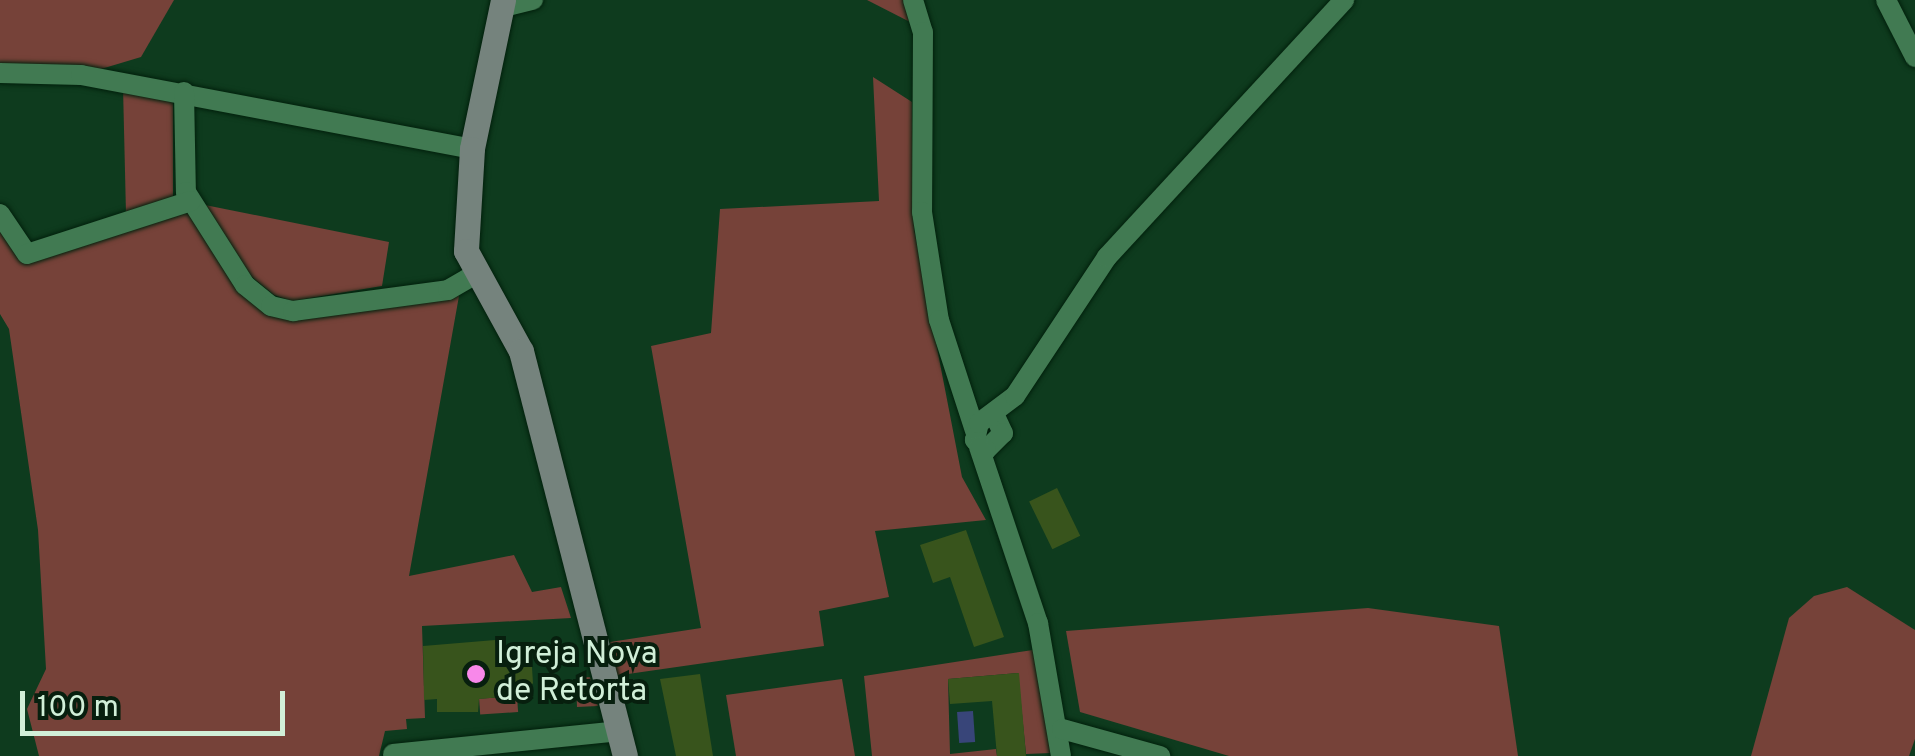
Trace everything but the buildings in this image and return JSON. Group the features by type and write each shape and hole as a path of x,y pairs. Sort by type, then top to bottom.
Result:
{"street":[{"path":"393,754 623,744 521,351 476,274 464,231 472,149 502,4 533,0"},
{"path":"913,0 923,32 922,212 939,320 961,397 990,431"},
{"path":"1062,756 1062,729 1038,623 990,475 990,431 1107,257 1344,0"},
{"path":"1886,0 1915,57"},
{"path":"0,73 81,75 472,149"},
{"path":"184,92 191,201 245,284 270,306 300,310 448,290 476,274"},
{"path":"0,214 26,254 191,201"},
{"path":"1062,729 1160,756"}],"shaded area":[{"path":"0,0 174,0 141,57 81,75 0,73"},
{"path":"867,0 904,0 910,22"},
{"path":"873,77 912,102 914,229 962,477 986,520 875,531 889,597 819,611 824,646 614,676 610,642 701,628 651,346 711,333 720,209 879,201"},
{"path":"123,87 173,98 173,197 126,214"},
{"path":"191,201 245,284 300,310 459,296 409,576 514,555 532,592 561,587 571,618 422,626 425,718 406,719 407,729 385,731 379,756 39,756 27,709 46,669 38,530 9,329 0,314 0,214 27,254"},
{"path":"200,204 389,242 382,286 292,301 274,295 252,277"},
{"path":"1847,587 1915,630 1915,739 1909,756 1751,756 1789,618 1814,596"},
{"path":"1368,608 1499,626 1518,756 1229,756 1080,712 1066,631"},
{"path":"1033,650 1051,753 1026,754 1018,673 948,679 950,754 996,749 997,756 872,756 864,676"},
{"path":"590,677 598,706 577,707 576,678"},
{"path":"842,679 855,756 736,756 726,695"},
{"path":"517,696 518,712 480,715 479,699"}],"water":[{"path":"973,711 975,742 959,743 957,712"}],"place":[{"name":"Igreja Nova de Retorta","path":"476,674"}]}
